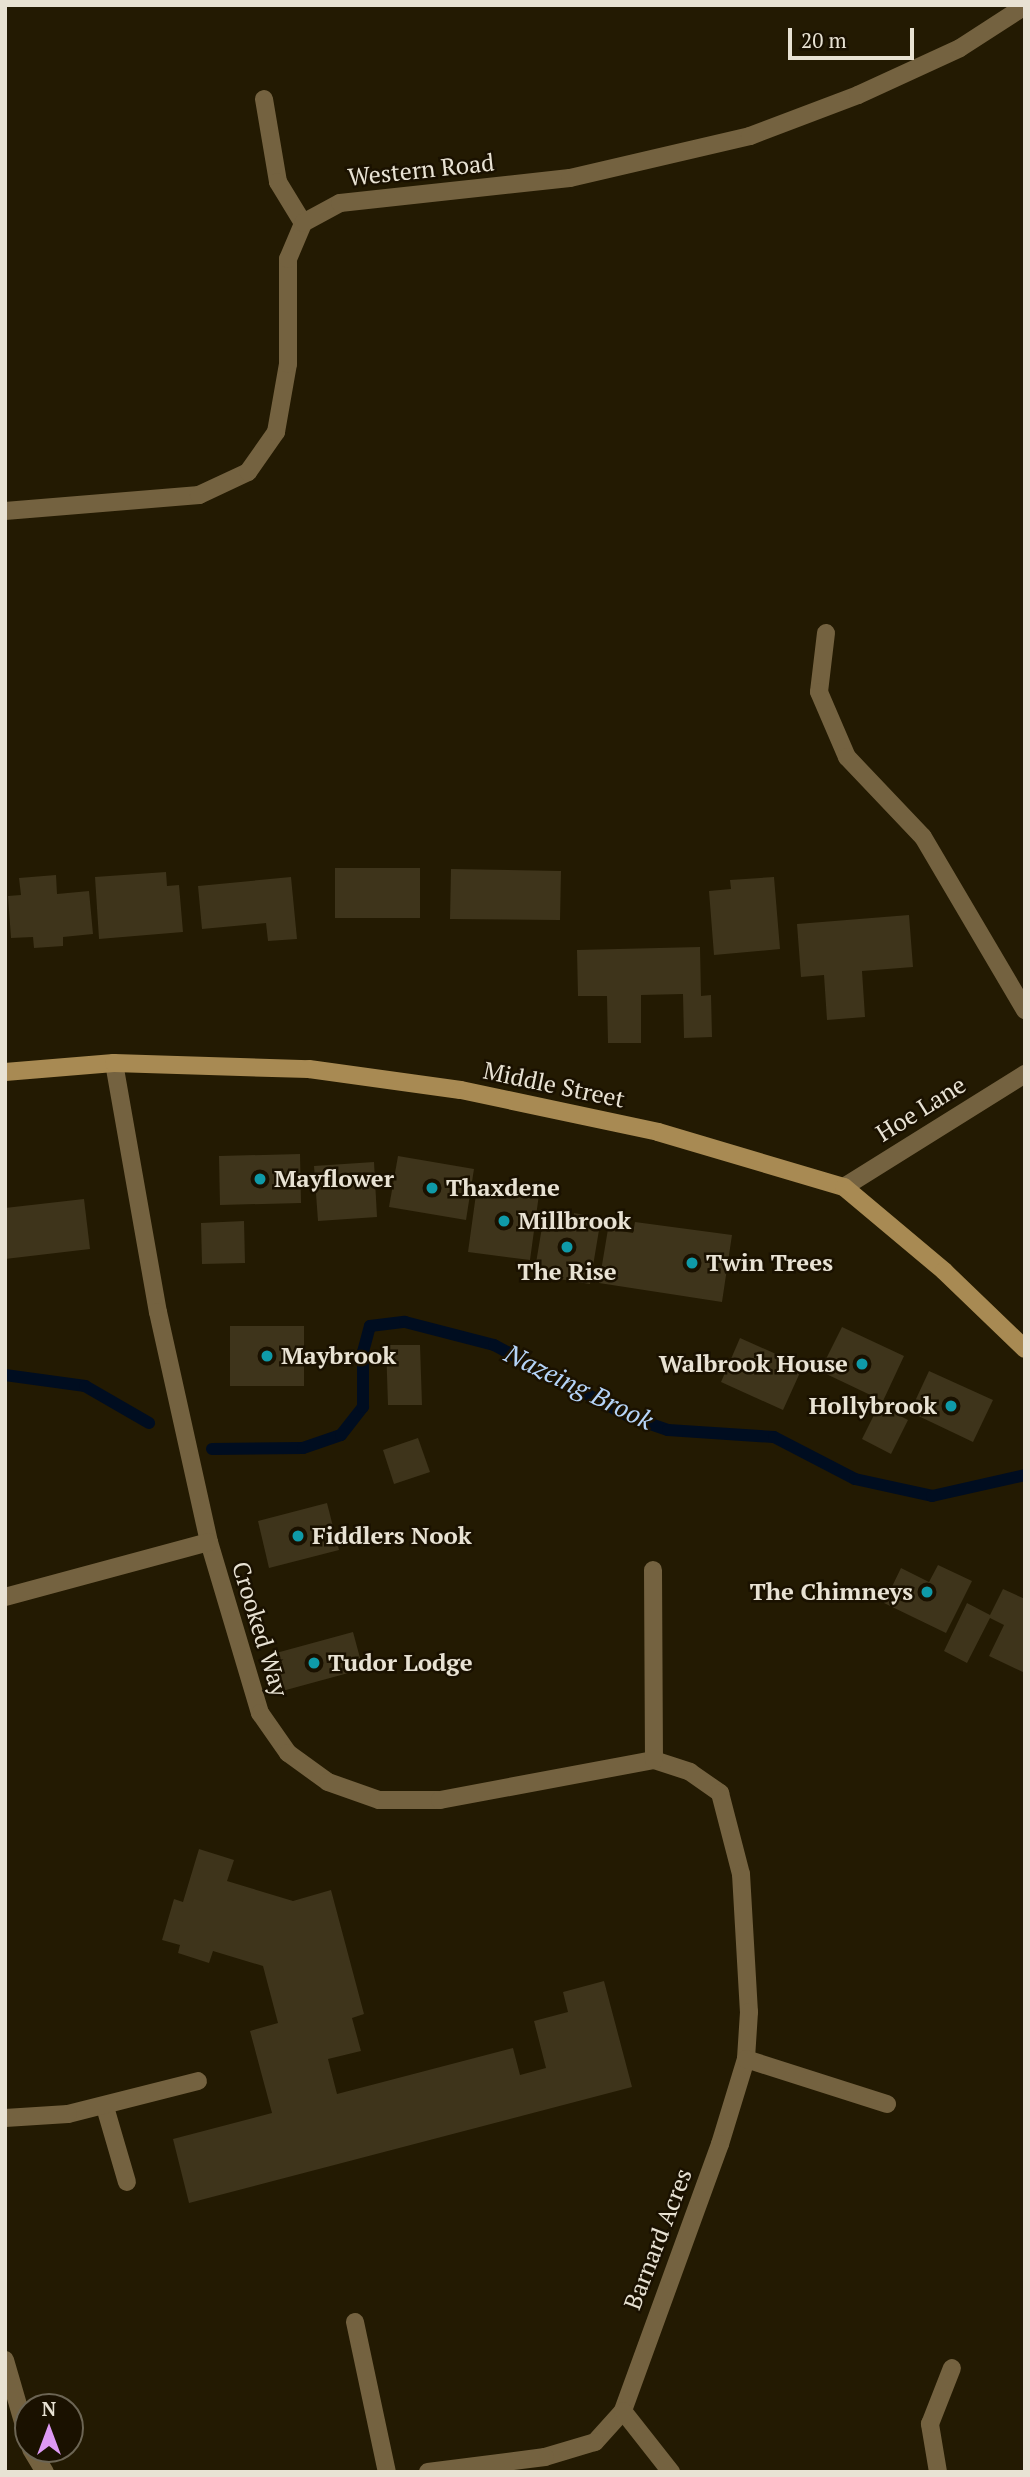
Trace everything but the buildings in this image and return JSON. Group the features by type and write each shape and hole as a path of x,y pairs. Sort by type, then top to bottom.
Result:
{"street":[{"name":"Western Road","path":"303,223 340,203 570,178 750,136 960,48 1025,6"},
{"path":"5,511 199,495 248,472 276,432 288,364 288,259 303,223 278,182 264,99"},
{"path":"826,633 819,692 847,757 923,837 1025,1010"},
{"name":"Middle Street","path":"5,1072 114,1063 309,1069 461,1090 657,1132 844,1187 944,1271 1025,1349"},
{"name":"Crooked Way","path":"114,1063 158,1312 208,1542 260,1713 288,1753 328,1782 379,1800 440,1800 654,1760 690,1772 720,1793 741,1874"},
{"name":"Hoe Lane","path":"844,1187 1025,1074"},
{"path":"5,1597 208,1542"},
{"path":"653,1570 654,1760"},
{"name":"Barnard Acres","path":"428,2472 545,2457 595,2442 623,2411 720,2144 746,2059 750,2011 741,1874"},
{"path":"746,2059 887,2104"},
{"path":"5,2119 68,2114 105,2107 198,2081"},
{"path":"105,2107 127,2182"},
{"path":"355,2322 387,2472"},
{"path":"5,2360 14,2393"},
{"path":"938,2472 930,2424 952,2368"},
{"path":"623,2411 671,2472"}],"waterway":[{"name":"Nazeing Brook","path":"212,1449 303,1448 341,1435 363,1407 363,1352 370,1326 405,1322 494,1345 630,1417 668,1430 774,1437 855,1479 932,1496 1025,1475"},
{"name":"Nazeing Brook","path":"5,1375 85,1386 149,1423"}],"place":[{"name":"Mayflower","path":"260,1179"},
{"name":"Thaxdene","path":"432,1188"},
{"name":"Millbrook","path":"504,1221"},
{"name":"The Rise","path":"567,1247"},
{"name":"Twin Trees","path":"692,1263"},
{"name":"Maybrook","path":"267,1356"},
{"name":"Walbrook House","path":"862,1364"},
{"name":"Hollybrook","path":"951,1406"},
{"name":"Fiddlers Nook","path":"298,1536"},
{"name":"The Chimneys","path":"927,1592"},
{"name":"Tudor Lodge","path":"314,1663"}]}
